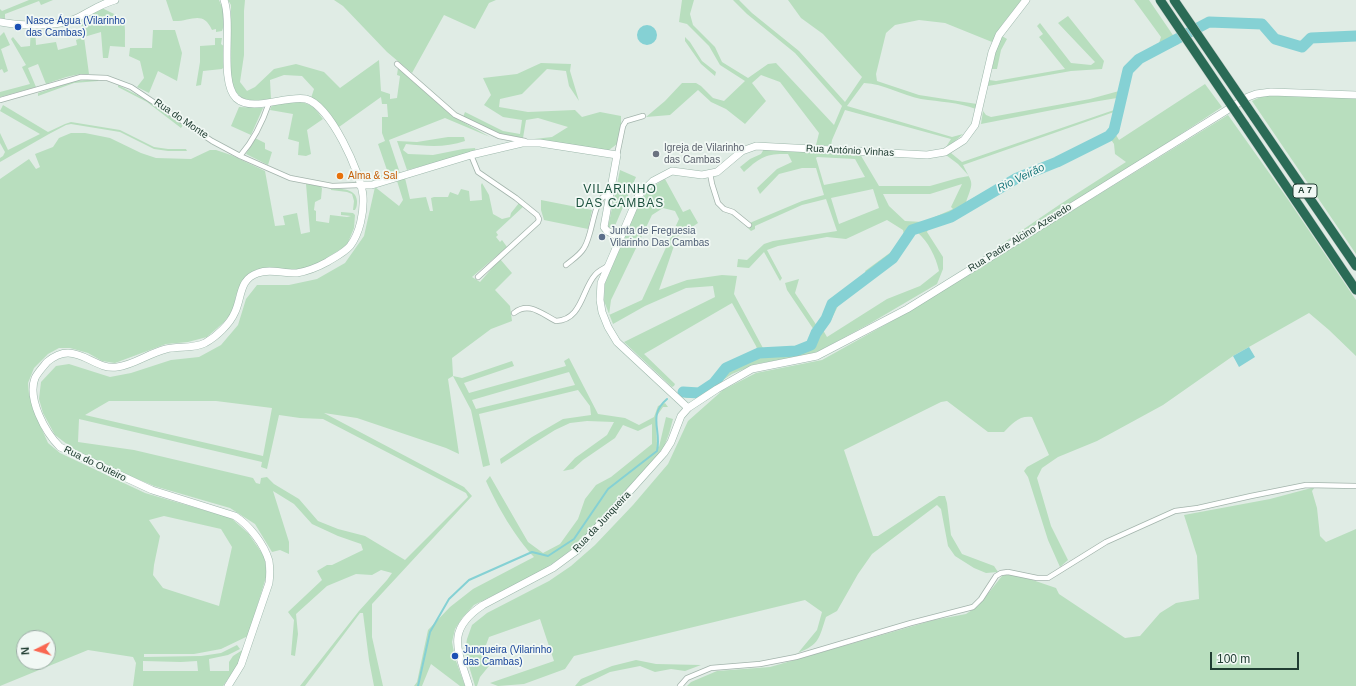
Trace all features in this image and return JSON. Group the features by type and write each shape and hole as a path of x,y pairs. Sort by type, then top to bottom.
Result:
{"highway":[{"name":"A 7","path":"1160,0 1356,290"},
{"name":"A 7","path":"1174,0 1356,266"}],"main road":[{"path":"0,22 48,25 58,24 73,20 100,5 115,0"},
{"name":"Rua do Outeiro","path":"224,0 227,13 229,80 232,92 237,98 245,103 269,103 300,99 315,103 330,121 343,142 360,185 363,196 361,217 355,236 349,247 338,255 310,270 290,273 263,272 250,277 242,289 233,317 210,340 203,344 164,350 126,365 116,367 104,366 76,354 63,353 50,359 38,373 35,379 34,393 40,415 50,436 60,447 152,490 235,516 246,525 259,542 268,561 270,572 269,583 241,665 228,686"},
{"name":"Rua António Vinhas","path":"688,408 617,342 608,327 602,312 600,300 601,283 639,195 653,181 672,171 702,175 717,172 742,151 756,146 927,155 945,152 964,140 975,125 992,52 999,36 1026,0"},
{"name":"Rua Padre Alcino Azevedo","path":"688,408 716,388 752,369 817,356 907,309 1248,97 1256,94 1271,92 1356,95"},
{"path":"360,185 372,185 471,156 522,143 617,155 604,227 607,231 620,237"},
{"name":"Rua da Junqueira","path":"469,686 458,655 457,644 458,633 467,618 483,605 552,568 576,551 664,453 671,442 681,416 688,408"}],"street":[{"path":"397,64 454,115 499,136 531,143"},
{"name":"Rua do Monte","path":"0,100 81,77 107,78 131,87 157,103 198,132 240,156 290,178 332,186 360,185"},
{"path":"240,156 258,129 269,103"},
{"path":"617,155 623,126 626,121 643,116"},
{"path":"471,156 478,172 516,198 537,215 539,219 538,222 478,277"},
{"path":"710,173 718,203 724,209 733,212 749,226"},
{"path":"566,265 583,249 589,236 599,203 604,196 609,197"},
{"path":"514,313 520,309 527,308 556,321 564,319 578,307 595,275 608,266"},
{"path":"680,686 687,678 711,668 760,664 796,657 911,623 973,607 981,599 996,576 1001,573 1008,572 1037,578 1048,578 1106,542 1176,511 1198,508 1306,485 1356,486"}],"green space":[{"path":"29,0 53,0 41,5 39,1 5,14 5,19 0,18 0,9 2,11"},
{"path":"166,0 219,0 224,12 224,25 222,31 216,32 216,29 212,30 204,20 200,18 173,21"},
{"path":"228,0 245,0 244,55 240,82 247,91 255,87 274,69 296,64 324,72 340,88 379,60 381,91 390,94 390,99 397,98 400,76 397,75 398,68 452,116 490,137 445,118 389,140 400,173 379,180 378,177 388,173 378,144 385,141 382,133 382,117 388,117 387,104 382,104 381,97 339,127 322,105 311,98 314,89 302,76 284,75 270,80 271,99 250,100 240,96 233,86 231,78 231,5"},
{"path":"334,0 496,0 489,3 475,29 444,15 412,73 387,52 343,6"},
{"path":"682,0 694,0 690,14 693,25 715,47 722,62 748,78 768,64 776,63 834,125 842,106 795,53 747,14 733,0 739,0 752,13 799,51 845,102 862,77 823,34 801,18 788,0 1022,0 1004,22 992,42 945,23 919,20 895,25 886,33 876,74 877,81 919,95 977,104 976,109 956,104 921,99 879,85 864,83 847,106 952,137 963,134 946,147 951,139 845,110 832,140 831,146 816,145 819,133 780,82 761,75 752,83 766,101 745,124 726,109 711,102 698,90 670,115 646,117 665,101 682,83 696,83 713,98 724,101 745,81 720,65 709,46 687,24 679,22"},
{"path":"1134,0 1149,0 1179,44 1142,60 1131,72 1116,135 1119,140 1205,84 1222,107 1132,166 993,250 1126,162 1115,154 1114,144 1110,138 1059,163 1019,180 957,218 929,227 927,232 943,257 943,269 937,284 869,324 819,351 807,355 756,364 732,374 694,398 686,398 678,392 679,390 682,389 691,391 700,389 718,376 724,365 758,351 732,303 644,354 675,384 672,387 624,342 715,297 713,286 686,288 645,306 613,324 609,315 642,300 679,219 675,211 663,208 652,215 611,300 609,314 604,301 605,283 639,203 650,188 665,179 683,212 690,209 698,223 677,237 659,290 687,280 722,275 737,276 734,294 764,350 802,345 812,339 814,330 787,290 785,283 799,279 795,293 817,326 826,316 834,297 862,277 865,283 839,304 831,320 823,330 827,337 887,299 920,286 939,271 931,250 925,240 917,232 911,235 896,258 868,276 865,271 891,252 904,235 903,230 887,220 846,239 827,237 778,246 767,250 782,278 780,281 764,252 749,268 737,267 738,259 747,260 764,244 773,241 837,231 826,199 802,205 755,226 755,229 751,231 746,226 752,222 802,201 824,195 816,168 802,168 779,174 760,194 757,188 777,169 792,162 788,154 774,154 763,157 744,172 740,167 750,159 761,154 764,149 860,154 879,186 930,186 969,176 971,186 966,202 1018,174 1059,158 1108,134 1114,112 963,165 968,175 958,164 946,155 951,153 962,162 1114,110 1117,98 981,124 983,111 986,115 991,117 1090,99 1119,91 1125,69 1139,56 1158,46 1161,37","holes":["816,158 855,159 865,177 824,185","962,184 951,207 953,209 923,222 905,221 889,206 883,194 930,194","873,189 879,208 839,224 831,198"]},
{"path":"102,8 117,15 121,18 125,25 125,47 110,46 108,58 103,58 101,32 84,37 80,20"},
{"path":"1068,16 1104,61 1102,69 1071,71 988,86 989,80 996,81 1065,69 1039,37 1043,34 1037,26 1040,23 1071,63 1091,65 1095,62 1058,23"},
{"path":"31,28 35,28 36,45 56,42 58,50 77,45 76,40 84,37 89,74 72,75 46,84 38,64 28,68 36,87 0,97 0,92 30,84 22,67 26,65 11,39 13,37 21,47 30,46"},
{"path":"153,30 175,30 182,53 177,81 158,71 149,93 137,87 144,78 140,61 129,56 130,48 152,48"},
{"path":"4,32 10,45 1,49 8,71 4,73 2,69 0,70 0,36"},
{"path":"1002,36 1007,39 1001,50 997,69 992,69 996,50"},
{"path":"685,37 702,61 716,72 715,76 701,64 685,41"},
{"path":"215,38 222,38 221,44 225,47 226,65 222,69 203,71 201,85 196,86 200,62 200,46 215,45"},
{"path":"541,63 571,64 570,71 579,101 569,86 566,71 547,69 522,94 500,99 499,107 528,112 575,110 582,117 600,112 621,116 621,125 617,144 609,150 591,149 534,139 552,137 568,127 538,118 526,120 523,138 501,134 463,117 465,112 503,131 520,134 522,120 503,117 484,105 491,95 483,78 517,74"},
{"path":"99,79 98,81 74,83 38,96 38,93 75,81"},
{"path":"118,85 147,100 183,125 181,128 147,102 118,87"},
{"path":"1266,95 1356,98 1356,254 1252,101"},
{"path":"292,102 310,105 323,119 307,130 311,154 306,156 298,155 299,142 288,139 293,114 270,110 272,105"},
{"path":"3,105 48,132 71,122 120,130 154,147 186,149 187,151 154,149 120,132 71,124 49,134 0,162 0,158 5,152 0,143 0,133 8,150 40,134 0,111"},
{"path":"239,107 263,108 251,135 231,126"},
{"path":"1228,115 1287,198 1356,300 1356,356 1309,313 1233,356 1163,405 1097,441 1058,457 1042,468 1037,478 1051,526 1068,560 1060,567 1048,540 1028,477 1024,471 1027,467 1049,455 1032,417 1023,417 1013,423 1004,432 988,432 947,401 941,402 844,450 873,536 878,536 939,496 945,496 951,535 962,554 994,566 998,572 986,573 974,568 955,556 948,546 941,509 937,505 872,554 858,574 837,611 826,617 818,640 811,647 798,653 817,630 822,612 805,600 574,656 565,669 524,684 498,686 490,683 554,661 540,619 489,637 486,645 489,666 480,677 477,686 475,686 465,653 467,639 472,625 487,613 549,581 571,566 595,545 633,505 668,464 688,421 723,390 756,373 822,360 901,316"},
{"path":"71,133 85,133 110,138 141,153 156,158 191,159 210,150 216,150 231,155 265,171 275,226 285,225 283,216 297,213 301,234 310,232 306,184 320,186 322,188 321,199 315,202 314,210 316,211 316,221 329,223 330,215 351,216 341,215 341,212 353,213 355,215 354,228 347,245 319,263 298,270 257,269 246,276 236,295 233,311 223,323 207,337 188,342 166,344 115,363 102,361 88,353 70,348 59,348 48,354 34,368 28,383 29,394 48,443 60,453 145,493 231,518 248,533 264,556 267,574 248,636 221,649 194,654 144,654 144,657 201,656 221,653 237,645 240,649 228,655 209,659 210,671 229,671 229,662 233,656 244,649 239,663 223,686 133,686 136,663 133,657 88,650 56,663 56,630 16,630 16,670 39,670 0,686 0,179 29,159 36,169 40,167 35,154 53,147 59,138","holes":["164,516 221,529 232,547 219,606 163,588 153,575 160,536 149,520","143,661 197,661 198,671 143,671"]},
{"path":"448,137 464,137 465,141 443,146 406,144 403,150 408,154 433,155 475,148 476,152 407,170 397,141 417,142"},
{"path":"255,138 265,143 265,149 272,152 268,165 246,154"},
{"path":"620,170 636,177 614,228 608,227"},
{"path":"405,178 410,199 426,197 430,211 433,211 431,198 448,197 450,192 458,195 461,189 469,191 470,201 482,200 482,183 489,195 493,214 502,219 510,217 511,213 519,203 524,206 496,232 498,235 496,237 500,242 502,240 507,247 472,277 480,282 500,259 512,273 495,290 510,306 512,321 491,329 452,358 453,376 448,379 459,454 446,448 357,418 324,413 464,487 472,496 372,604 372,637 383,686 374,686 363,613 360,613 305,686 300,686 359,611 392,573 381,570 372,575 356,574 327,586 296,614 298,634 295,656 291,655 294,620 288,612 322,580 317,571 327,565 332,565 363,550 361,544 338,536 312,524 294,504 273,491 289,542 289,554 280,550 272,552 255,524 230,508 154,486 104,465 72,448 55,435 43,413 39,399 41,382 56,366 69,364 110,377 131,373 171,360 199,357 221,345 238,325 246,299 257,285 289,285 317,279 345,263 364,236 375,187 399,206 403,200 397,181","holes":["109,401 216,401 272,408 263,456 85,415","279,415 323,419 466,493 468,497 405,560 365,536 338,529 318,521 299,499 274,484 267,477 261,478 260,484 256,483 253,478 134,450 78,442 79,419 262,462 261,467 267,469"]},
{"path":"331,188 351,191 356,197 357,201 357,207 355,210 353,210 354,201 352,194 331,190"},
{"path":"541,200 592,210 588,229 544,220 541,210"},
{"path":"569,358 598,414 625,418 639,425 654,417 658,406 665,403 668,407 663,407 656,417 657,445 659,447 666,417 673,419 662,452 581,542 540,572 474,605 462,618 455,629 452,642 455,658 465,686 460,686 431,664 422,686 414,686 417,682 428,630 450,607 473,589 534,557 513,531 495,501 486,481 490,476 528,542 543,553 560,544 578,519 585,499 596,485 611,477 652,444 652,424 638,431 623,425 615,438 583,460 573,469 563,471 575,458 607,435 614,422 587,421 570,423 555,430 501,464 500,459 532,437 563,419 591,415 590,406 578,390 479,414 490,465 483,467 471,410 453,376 462,378 512,361 514,366 464,383 469,393 566,366 564,361","holes":["569,372 575,385 476,409 472,400"]},
{"path":"1315,487 1312,491 1317,508 1320,536 1326,542 1356,529 1356,686 687,686 691,682 717,671 770,667 934,620 966,614 978,606 1002,576 1012,573 1056,588 1059,594 1125,638 1140,636 1160,613 1176,603 1199,599 1197,556 1184,515 1270,499"},
{"path":"636,660 656,664 701,665 685,671 671,669 655,672 640,666 610,672 581,686 575,686 581,679 612,666"}],"water":[{"path":"647,25 654,28 657,35 654,42 647,45 640,42 637,35 640,28"},
{"path":"1249,347 1255,357 1239,367 1233,356"}],"waterway":[{"name":"Rio Veirão","path":"683,392 699,393 714,383 726,368 759,353 796,351 811,345 816,333 826,319 832,304 893,258 912,230 951,217 1017,178 1057,162 1109,136 1114,130 1128,70 1139,59 1209,22 1262,24 1275,39 1302,47 1311,38 1356,36"},
{"path":"418,686 430,632 449,599 469,580 532,552 548,556 574,539 608,489 657,451 658,436 656,417 661,405 667,399"}],"place":[{"name":"Nasce Água (Vilarinho das Cambas)","path":"18,27"},
{"name":"Igreja de Vilarinho das Cambas","path":"656,154"},
{"name":"Alma & Sal","path":"340,176"},
{"name":"Junta de Freguesia Vilarinho Das Cambas","path":"602,237"},
{"name":"Junqueira (Vilarinho das Cambas)","path":"455,656"}],"district":[{"name":"VILARINHO DAS CAMBAS","path":"620,197"}]}
